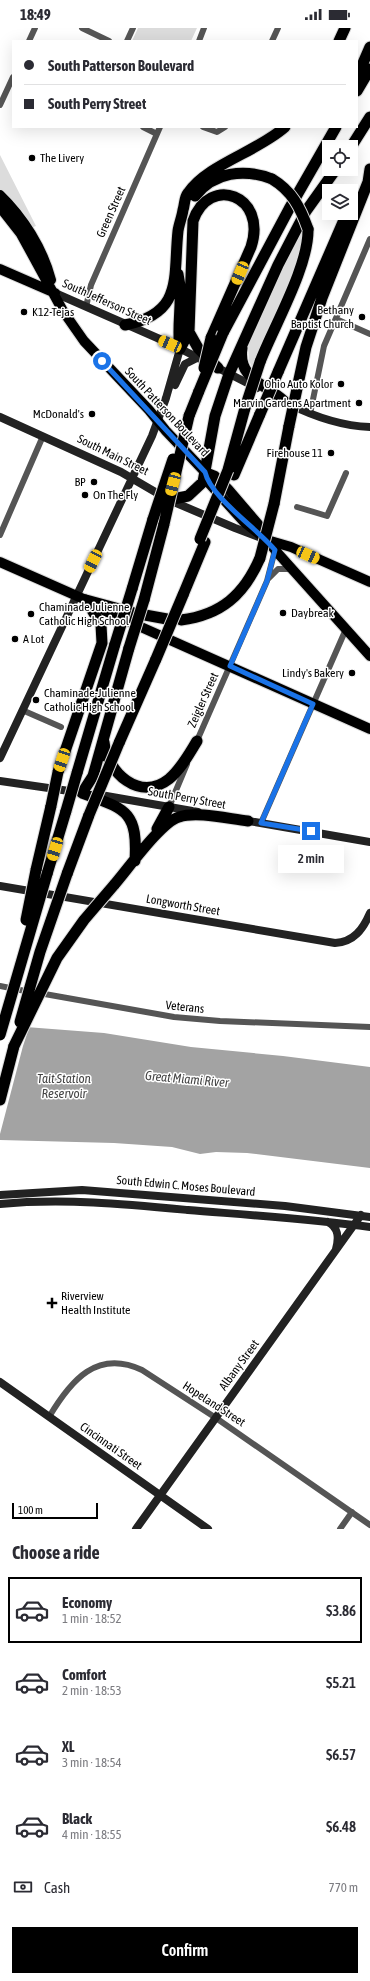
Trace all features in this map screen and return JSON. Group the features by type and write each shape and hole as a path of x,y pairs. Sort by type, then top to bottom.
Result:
{"highway":[{"path":"339,40 345,28"},
{"path":"358,75 370,47"},
{"path":"358,89 370,69"},
{"path":"355,140 370,117"},
{"path":"180,349 178,337 180,284 177,269 178,232 187,195 195,184 205,175 264,143 284,128"},
{"path":"0,1035 153,519 189,416 223,333 289,209 335,128"},
{"path":"358,189 370,162"},
{"path":"181,620 204,615 228,603 247,583 260,558 274,504 289,426 312,325 368,182 370,169"},
{"path":"183,210 202,188 218,178 246,173 272,179 282,186 294,198 302,212 308,229 306,247 300,268 260,362 245,408 231,472"},
{"path":"169,500 184,498 195,492 203,482 215,416 230,374 291,240 306,212 331,176"},
{"path":"199,391 211,338 251,247 255,232 255,224 251,211 242,201 230,196 216,196 204,202 195,213 193,221 190,332 198,348 218,368"},
{"path":"0,1100 38,960 66,874 89,815 184,593 231,472 260,414 344,220"},
{"path":"125,325 149,318 162,308 170,295 177,269"},
{"path":"180,349 190,332"},
{"path":"243,343 242,354 249,375 259,385 278,395 284,401"},
{"path":"135,861 136,834 131,820 115,805 82,793 91,779 104,739 144,600 164,524 189,416"},
{"path":"16,978 36,870 58,772 102,643 101,625 81,598"},
{"path":"81,598 134,613 167,619"},
{"path":"104,739 107,757 116,773 130,783 144,787 158,785 169,779 197,742"},
{"path":"145,848 169,807"},
{"path":"14,1046 57,958 84,920 163,827 178,817 194,815 248,821"}],"main road":[{"name":"South Patterson Boulevard","path":"0,195 19,216 32,237 50,274 55,293"},
{"name":"South Patterson Boulevard","path":"0,207 21,234 67,317 84,341 205,472 215,476 228,489 258,524 267,540 275,550 368,653"},
{"path":"26,280 35,274 38,266"},
{"name":"South Jefferson Street","path":"0,269 55,293"},
{"name":"South Main Street","path":"267,540 291,547 370,582"},
{"path":"0,562 81,598 105,611 370,729"}],"street":[{"path":"29,40 35,28"},
{"path":"82,28 107,40"},
{"path":"127,40 133,28"},
{"path":"199,40 204,28"},
{"path":"272,40 278,28"},
{"path":"0,105 12,79"},
{"path":"145,128 157,134"},
{"name":"Green Street","path":"86,308 91,285 160,128"},
{"path":"206,128 217,132 223,128"},
{"path":"310,414 321,357 370,239"},
{"name":"South Jefferson Street","path":"55,293 180,349 310,414 345,425 370,427"},
{"path":"336,319 370,334"},
{"path":"0,758 22,710 81,598 157,421 166,398 180,349"},
{"path":"166,398 183,367 197,358"},
{"name":"South Main Street","path":"0,417 132,478 169,500 267,540"},
{"path":"0,535 43,436"},
{"path":"297,507 327,516 346,473"},
{"name":"Zeigler Street","path":"169,807 267,581 275,550"},
{"name":"Zeigler Street","path":"267,581 278,569 292,569"},
{"path":"261,823 346,629"},
{"path":"22,710 61,726"},
{"name":"South Perry Street","path":"0,781 169,807 370,842"},
{"name":"Longworth Street","path":"0,886 335,942 347,941 359,931 370,913"},
{"name":"Veterans","path":"0,986 174,1017 220,1021 370,1026"},
{"name":"South Edwin C. Moses Boulevard","path":"1,1194 53,1190 83,1190 332,1211 370,1217"},
{"path":"83,1190 83,1201"},
{"path":"125,1204 126,1193"},
{"path":"0,1205 1,1194"},
{"path":"202,1211 203,1199"},
{"name":"South Edwin C. Moses Boulevard","path":"0,1205 58,1200 83,1201 370,1227"},
{"name":"Albany Street","path":"136,1529 361,1215"},
{"path":"328,1222 333,1225 337,1233 338,1241 335,1252"},
{"name":"Hopeland Street","path":"49,1417 67,1389 83,1373 100,1366 119,1363 130,1364 142,1370 216,1418 370,1525"},
{"name":"Cincinnati Street","path":"0,1382 208,1529"},
{"path":"340,1529 352,1512"}],"shaded area":[{"path":"138,28 197,28 191,40 132,40"},
{"path":"0,155 36,226 31,228 0,192"},
{"path":"302,231 302,243 296,266 253,369 249,361 248,347 253,331 292,247"}],"water":[{"name":"Tait Station Reservoir","path":"0,1025 104,1033 191,1047 283,1056 370,1067 370,1168 247,1153 216,1152 200,1154 172,1147 114,1143 0,1140"}],"pier":[{"path":"0,1023 30,1025 0,1134"}],"place":[{"name":"The Livery","path":"32,158"},
{"name":"K12-Tejas","path":"24,312"},
{"name":"Bethany Baptist Church","path":"362,317"},
{"name":"Ohio Auto Kolor","path":"341,384"},
{"name":"Marvin Gardens Apartment","path":"359,403"},
{"name":"McDonald's","path":"92,414"},
{"name":"Firehouse 11","path":"331,453"},
{"name":"BP","path":"94,482"},
{"name":"On The Fly","path":"85,495"},
{"name":"Daybreak","path":"283,613"},
{"name":"Chaminade Julienne Catholic High School","path":"31,614"},
{"name":"A Lot","path":"15,639"},
{"name":"Lindy's Bakery","path":"352,673"},
{"name":"Chaminade-Julienne Catholic High School","path":"36,700"},
{"name":"Riverview Health Institute","path":"52,1303"}],"route":[{"path":"102,361 205,472 207,481 244,522 267,540 275,550 267,581 230,666 313,704 261,823 311,831"}],"water label":[{"name":"Great Miami River","path":"187,1079"}]}
